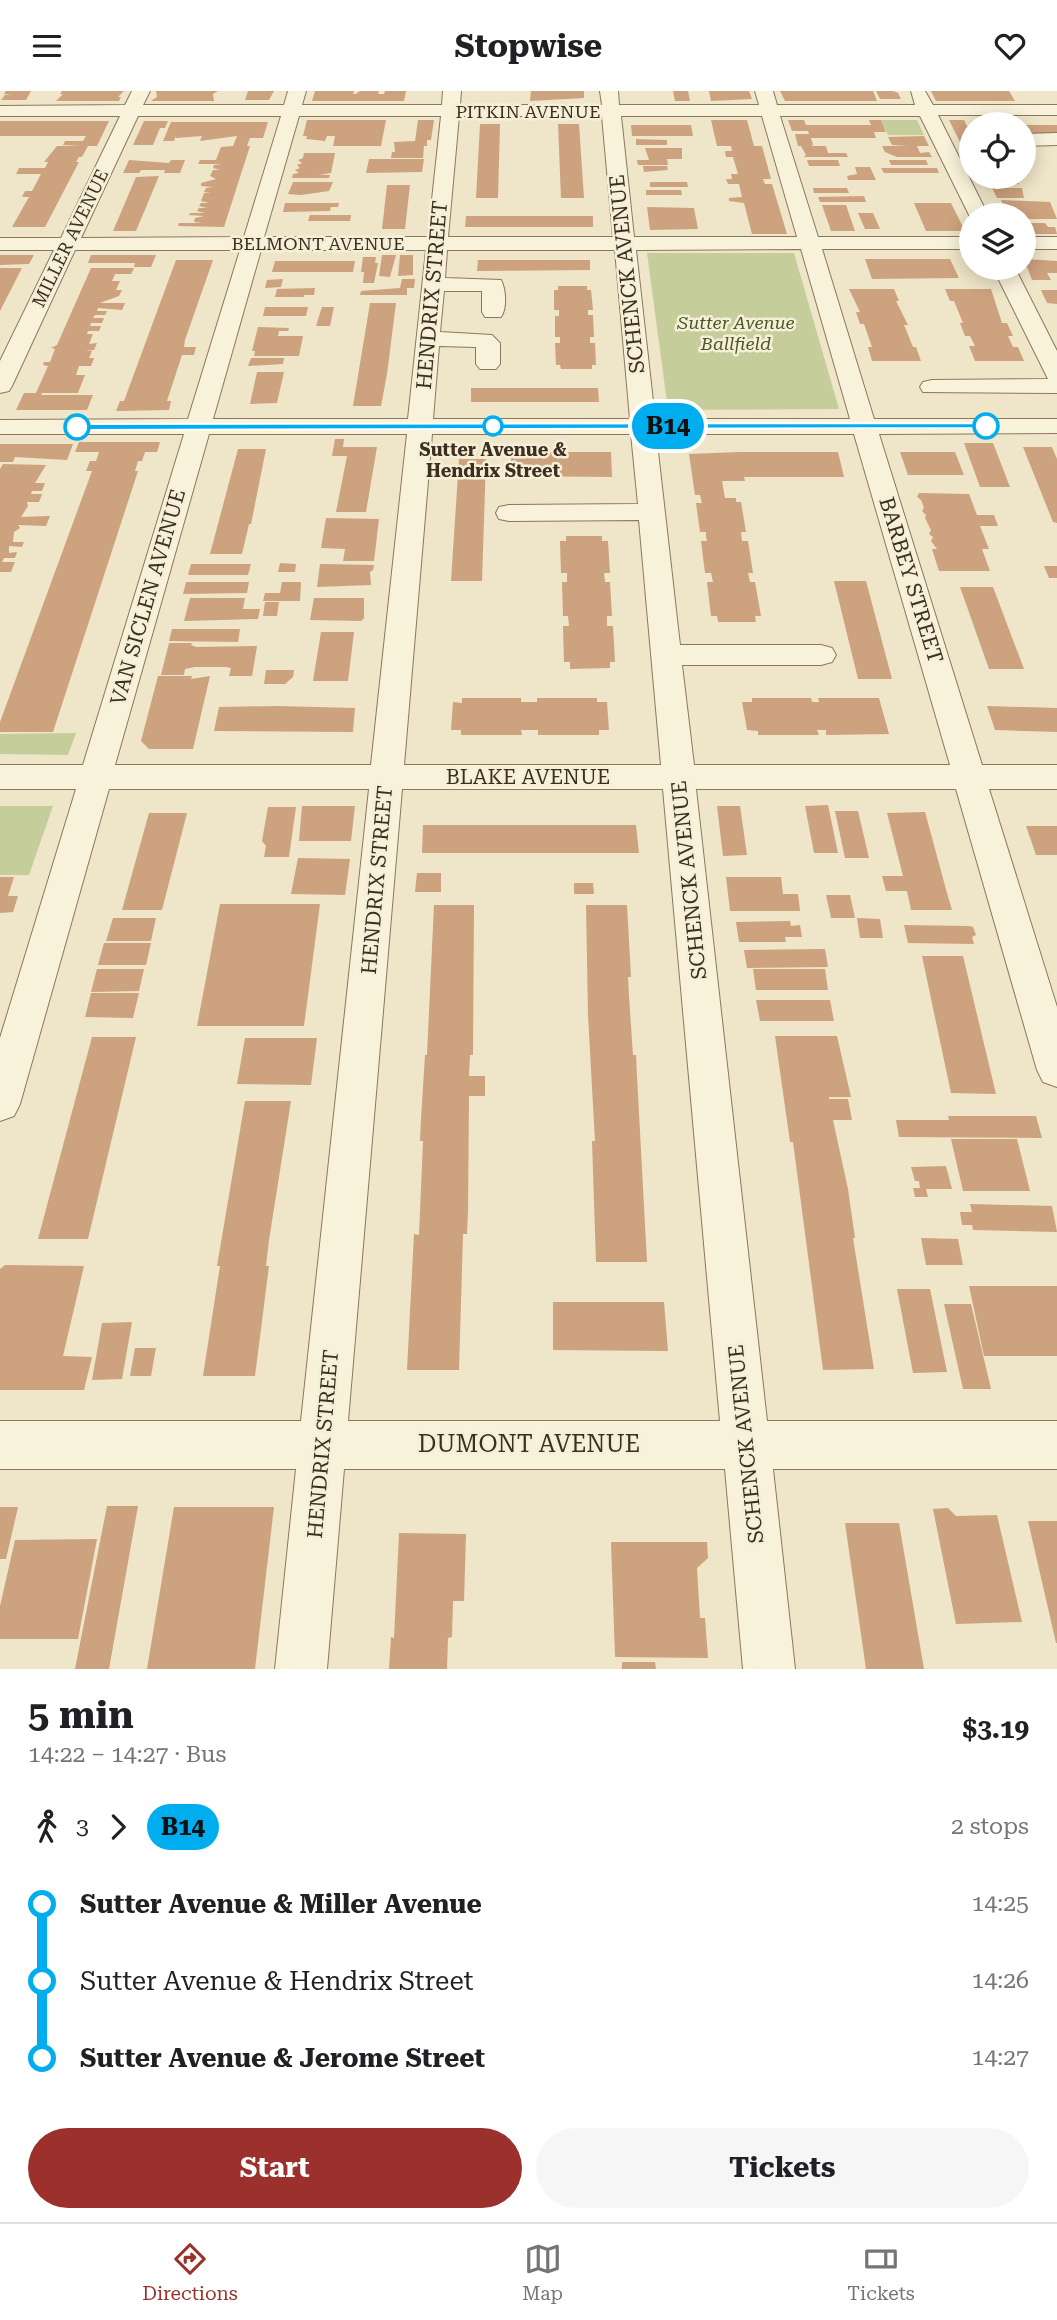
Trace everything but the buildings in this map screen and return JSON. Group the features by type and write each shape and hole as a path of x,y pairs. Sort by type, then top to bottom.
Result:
{"street":[{"name":"MILLER AVENUE","path":"0,386 141,91"},
{"path":"918,91 927,110 955,149 974,203"},
{"name":"PITKIN AVENUE","path":"0,111 131,111 294,101 398,119 451,101 767,101 927,110 1057,110"},
{"name":"VAN SICLEN AVENUE","path":"0,1104 294,101"},
{"name":"HENDRIX STREET","path":"301,1669 451,101"},
{"name":"SCHENCK AVENUE","path":"609,101 769,1669"},
{"name":"BARBEY STREET","path":"767,101 1057,1070"},
{"path":"1036,139 1057,139"},
{"name":"BELMONT AVENUE","path":"0,244 959,243"},
{"path":"1036,243 1057,243"},
{"path":"1010,280 1057,374"},
{"path":"433,285 493,285 493,312"},
{"path":"428,338 484,340 488,343 488,364"},
{"path":"932,387 1057,386"},
{"path":"0,427 1057,426"},
{"path":"509,513 652,512"},
{"path":"666,655 821,655"},
{"name":"BLAKE AVENUE","path":"0,777 1057,777"},
{"name":"DUMONT AVENUE","path":"0,1444 1057,1444"}],"green space":[{"path":"881,120 917,120 924,135 888,135"},
{"name":"Sutter Avenue Ballfield","path":"647,253 794,253 839,409 668,410"},
{"path":"76,733 68,755 0,754 0,734"},
{"path":"0,806 53,806 29,875 0,875"}],"bus line":[{"name":"B14","path":"77,427 986,426"}],"place":[{"name":"Sutter Avenue & Hendrix Street","path":"493,426"}]}
